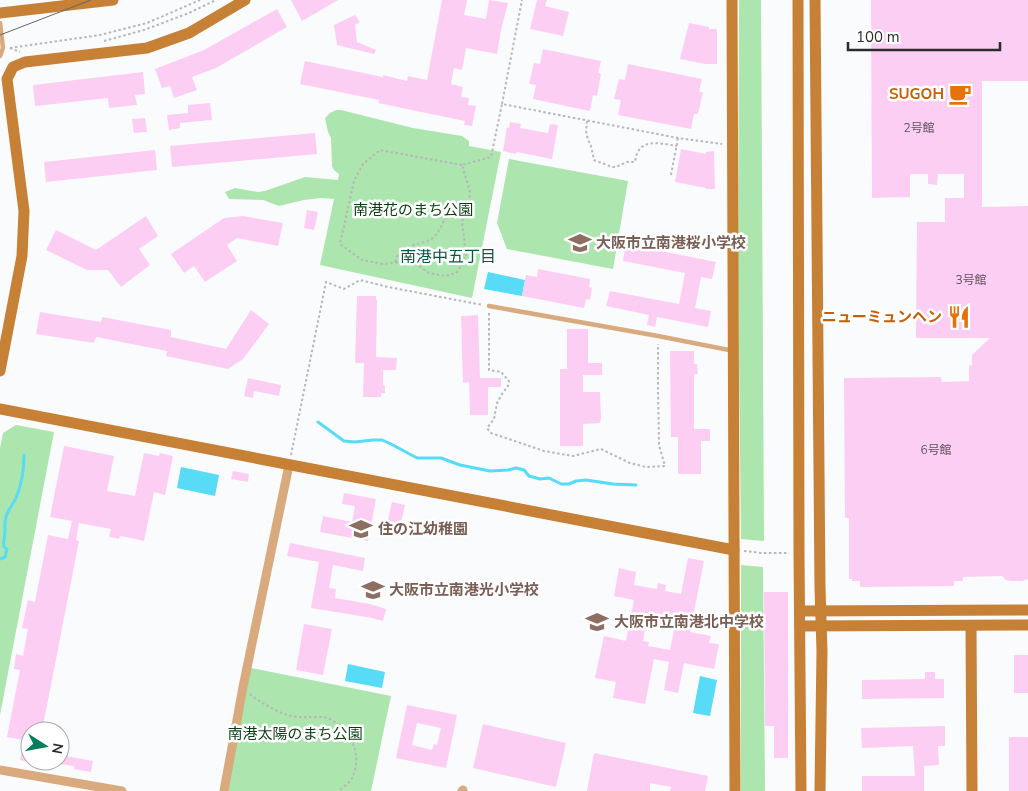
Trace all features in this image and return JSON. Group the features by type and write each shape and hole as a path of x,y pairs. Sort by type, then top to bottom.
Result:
{"street":[{"path":"0,13 113,0"},
{"path":"0,370 22,256 24,212 7,79 13,67 25,62 147,48 190,33 245,0"},
{"path":"732,0 735,791"},
{"path":"798,0 800,791"},
{"path":"815,0 822,651 820,791"},
{"path":"0,409 734,550"},
{"path":"224,791 243,687 289,465"},
{"path":"800,611 1028,610"},
{"path":"800,626 1028,625"},
{"path":"971,626 972,791"},
{"path":"0,770 122,791"}],"lane":[{"path":"0,23 3,48 0,56"},
{"path":"489,306 734,351"}],"path":[{"path":"26,51 18,52 9,48 100,35 147,22 200,0"},
{"path":"101,42 144,30 216,0"},
{"path":"462,165 470,192 469,207 462,221 466,256 456,273 445,276 429,273 417,265 406,261 383,264 362,260 340,244 354,181 363,164 380,150 462,165 490,157 522,0"},
{"path":"502,104 678,138 733,146"},
{"path":"586,121 586,131 594,160 612,167 627,162 635,162 638,151 648,143 676,146"},
{"path":"671,175 678,138"},
{"path":"395,262 396,256 402,251 433,238 450,210 458,206 469,207"},
{"path":"289,465 326,282 344,289 360,280 489,306 489,370 501,372 509,381 508,386 497,403 494,419 487,428 491,433 544,451 573,456 601,450 630,463 646,467 665,466 659,445 658,336"},
{"path":"734,550 762,553 799,553"},
{"path":"243,687 254,697 281,713 299,717 328,719 343,729 353,743 356,766 351,780 338,791"}],"green space":[{"path":"739,0 761,0 764,541 741,539 738,276"},
{"name":"南港花のまち公園","path":"336,110 413,128 462,136 469,141 469,146 501,152 472,298 320,265 334,199 304,200 279,206 263,200 229,199 225,192 235,188 258,192 305,177 338,180 339,174 332,166 331,138 325,118"},
{"path":"509,159 628,181 613,269 507,249 497,223"},
{"path":"16,425 54,432 0,715 0,448 3,433"},
{"path":"741,565 763,567 765,791 741,791"},
{"name":"南港太陽のまち公園","path":"251,668 391,696 371,791 226,791"}],"water":[{"path":"488,272 525,280 522,296 484,289"},
{"path":"181,467 219,475 215,496 177,488"},
{"path":"348,664 385,672 382,688 345,681"},
{"path":"700,676 717,680 710,716 693,713"}],"building":[{"path":"291,0 338,0 302,21"},
{"path":"442,0 467,0 464,15 486,19 489,0 508,3 497,54 466,48 462,70 454,68 451,84 463,87 461,97 469,98 468,105 476,106 472,126 464,125 465,121 378,103 379,100 300,84 305,61 407,81 408,76 427,80"},
{"path":"537,0 547,0 545,6 569,12 563,36 530,29"},
{"path":"871,0 1028,0 1028,81 982,81 982,207 1028,206 1028,579 1022,581 1006,580 1002,576 963,577 963,581 954,581 954,586 860,587 860,581 849,579 849,518 845,518 844,378 941,377 942,382 969,381 969,366 972,365 972,355 990,338 916,338 917,222 945,222 945,198 964,198 964,174 938,174 937,185 928,184 928,174 910,174 910,197 872,198"},
{"path":"277,9 287,27 216,68 192,77 197,90 174,98 170,86 162,88 155,69 204,50"},
{"path":"355,15 360,22 355,25 357,42 376,50 374,54 337,45 334,25"},
{"path":"689,23 709,27 709,29 717,29 717,64 705,64 680,59"},
{"path":"543,49 601,61 598,73 601,74 597,96 593,95 590,111 533,99 536,85 529,84 534,63 540,64"},
{"path":"628,64 702,79 699,92 703,92 698,114 694,114 691,129 618,115 621,100 614,99 619,79 625,80"},
{"path":"143,72 145,94 135,95 137,105 109,108 108,98 35,106 33,85"},
{"path":"210,103 212,120 180,123 180,128 169,130 167,115 188,113 188,105"},
{"path":"145,118 147,132 134,133 132,119"},
{"path":"510,122 521,124 520,128 548,133 550,124 558,125 552,159 503,151 507,127 509,128"},
{"path":"315,133 317,154 172,167 170,146"},
{"path":"681,149 706,154 706,152 714,151 715,189 706,189 675,182"},
{"path":"155,150 157,170 46,182 44,162"},
{"path":"307,210 318,212 314,230 304,228"},
{"path":"146,216 158,236 139,249 150,265 121,287 108,270 87,270 46,250 56,230 96,250"},
{"path":"243,216 283,223 278,246 237,238 227,245 237,261 205,282 194,266 184,273 171,254 224,218"},
{"path":"626,244 716,262 712,279 701,277 695,308 711,311 708,327 657,317 655,327 647,325 649,315 606,306 610,291 679,304 685,273 623,261"},
{"path":"538,269 590,279 589,287 592,288 590,300 586,299 584,308 522,296 526,275 537,277"},
{"path":"357,296 376,296 376,357 397,358 396,370 383,370 385,393 381,393 381,397 363,397 364,363 355,363"},
{"path":"251,310 269,324 243,359 228,369 166,356 167,351 96,337 94,343 36,334 40,312 101,322 102,317 171,330 171,337 226,349"},
{"path":"478,315 480,378 501,378 501,387 488,387 488,415 470,415 469,382 463,383 461,316"},
{"path":"567,329 588,329 588,363 602,363 602,375 583,375 583,392 600,392 601,418 600,423 583,424 583,446 560,446 560,369 567,369"},
{"path":"670,351 694,351 694,364 697,364 698,374 694,374 694,429 710,429 710,441 701,441 701,474 678,474 678,437 671,437"},
{"path":"248,378 281,385 279,396 254,391 253,398 244,396"},
{"path":"64,446 114,456 107,491 135,496 144,453 159,456 160,453 173,456 165,495 154,492 144,541 120,536 119,539 109,537 111,529 79,523 76,540 79,541 44,721 20,721 20,739 7,737 20,670 14,669 16,654 23,656 28,629 22,628 28,600 35,602 48,535 68,539 72,521 50,517"},
{"path":"233,471 249,474 248,482 231,479"},
{"path":"344,493 376,499 368,541 320,532 323,516 352,522 355,506 342,504"},
{"path":"392,502 405,505 398,536 385,533"},
{"path":"290,543 365,558 363,571 333,565 329,588 336,589 335,598 370,604 386,609 383,621 311,608 319,562 287,556"},
{"path":"688,558 704,561 690,632 711,636 709,643 719,644 714,669 684,663 678,693 664,690 669,662 654,659 645,704 613,698 616,682 595,678 604,636 626,641 634,600 614,596 619,568 636,572 634,585 657,589 658,583 666,585 665,591 681,594","holes":["646,625 674,630 670,650 648,646 649,642 643,641"]},
{"path":"764,592 788,592 788,758 774,758 774,726 765,726"},
{"path":"304,624 332,629 323,675 296,670"},
{"path":"1014,655 1028,655 1028,693 1014,693"},
{"path":"925,672 935,672 935,679 944,679 944,698 862,699 862,680 925,679"},
{"path":"407,705 457,715 446,768 396,758","holes":["417,723 441,728 437,745 434,744 432,750 412,745"]},
{"path":"483,724 566,743 556,787 473,768"},
{"path":"945,726 945,746 938,746 939,765 924,766 924,791 862,791 862,776 915,776 913,746 862,748 861,728"},
{"path":"1009,737 1028,737 1028,791 1009,791"},
{"path":"594,753 708,776 705,791 670,791 671,787 650,783 650,791 587,791"},
{"path":"70,757 93,761 91,772 74,769 74,766 70,765"}],"waterway":[{"path":"318,422 344,441 382,440 417,458 441,458 460,465 490,471 516,468 524,470 529,476 540,479 549,478 561,484 586,480 636,485"},
{"path":"0,559 5,557 7,549 4,547 5,519 20,487 24,455"}],"tram line":[{"path":"0,35 91,0"}],"place":[{"name":"SUGOH","path":"960,94"},
{"name":"大阪市立南港桜小学校","path":"580,243"},
{"name":"ニューミュンヘン","path":"959,317"},
{"name":"住の江幼稚園","path":"361,529"},
{"name":"大阪市立南港光小学校","path":"373,590"},
{"name":"大阪市立南港北中学校","path":"597,622"}],"district":[{"name":"南港中五丁目","path":"448,257"}]}
